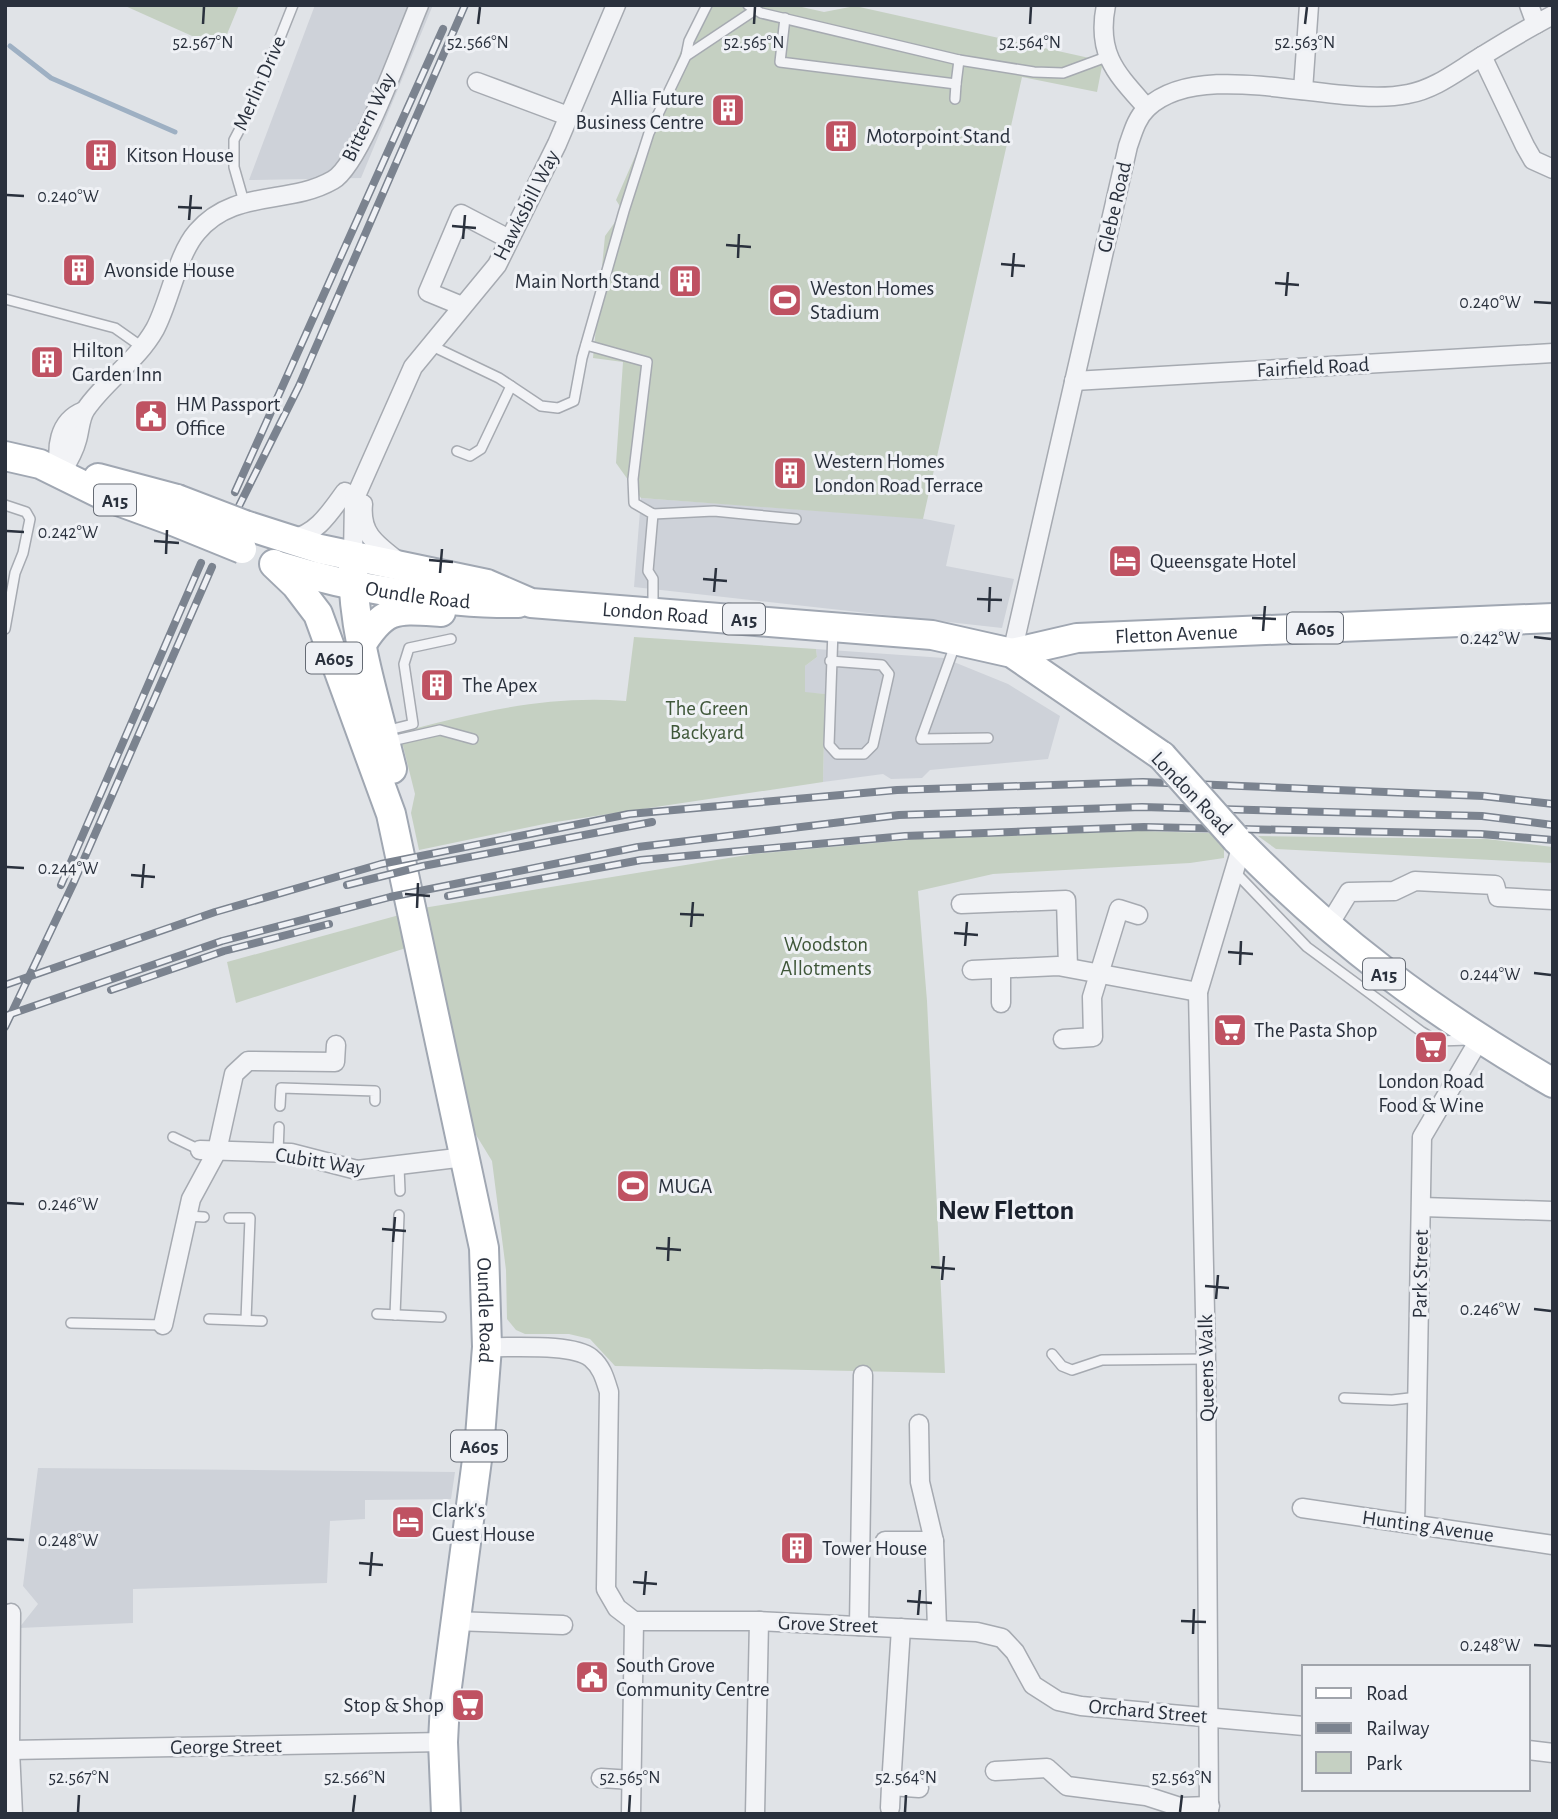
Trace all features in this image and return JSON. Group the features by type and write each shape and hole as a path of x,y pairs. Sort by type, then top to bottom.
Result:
{"main road":[{"name":"A15","path":"5,456 61,473"},
{"name":"London Road","path":"61,473 107,497 175,510 280,552 345,568 409,569 487,584 531,603 932,635 1012,653 1162,756 1239,842 1327,928 1396,984 1479,1040 1553,1083"},
{"name":"Oundle Road","path":"280,552 296,585 318,614 381,746"},
{"name":"Oundle Road","path":"345,568 483,603 531,603"},
{"name":"Oundle Road","path":"345,568 381,746 391,814 485,1260 486,1347 478,1449 454,1621 443,1742 446,1814"},
{"name":"Oundle Road","path":"345,568 345,634 362,701 381,746"},
{"name":"Oundle Road","path":"360,647 376,620 392,612 469,613 483,603"},
{"name":"Fletton Avenue","path":"1012,653 1077,638 1553,618"}],"street":[{"name":"Bittern Way","path":"61,473 76,443 84,411 154,330 195,234 216,213 244,202 307,189 334,180 363,138 419,5"},
{"name":"Hawksbill Way","path":"345,568 354,500 390,425 413,368 497,265 568,116 616,5"},
{"path":"1106,5 1102,26 1111,68 1147,108 1168,94 1190,86 1238,85 1340,95 1407,95 1431,88 1482,55 1553,15"},
{"path":"1303,90 1309,5"},
{"path":"1530,5 1535,24"},
{"path":"1482,55 1525,146 1534,160 1553,169"},
{"path":"477,82 568,116"},
{"name":"Glebe Road","path":"1012,653 1128,146 1136,123 1147,108"},
{"path":"462,306 428,292 461,214 509,239"},
{"name":"Fairfield Road","path":"1074,381 1553,353"},
{"name":"Hawksbill Way","path":"280,552 309,533 345,492 380,432 390,425"},
{"name":"Hawksbill Way","path":"390,425 382,455 364,494 362,524 381,548 409,569"},
{"name":"Hawksbill Way","path":"345,492 345,568"},
{"name":"Queens Walk","path":"1209,1810 1206,1359 1198,992 1236,873 1239,842"},
{"path":"1327,928 1349,892 1394,891 1415,881 1494,885 1498,897 1553,900"},
{"path":"961,904 1066,900 1068,967"},
{"path":"1063,1039 1093,1037 1092,997 1119,909 1138,915"},
{"path":"972,970 1068,967 1198,992"},
{"path":"1001,969 1002,1003"},
{"name":"Park Street","path":"1415,1524 1422,1137 1479,1040"},
{"path":"163,1325 195,1216 191,1199 208,1150 221,1131 230,1086 239,1066 263,1059 335,1062 336,1045"},
{"name":"Cubitt Way","path":"208,1150 311,1157 357,1170 465,1157"},
{"path":"1422,1208 1553,1211"},
{"path":"486,1347 574,1350 589,1356 601,1368 609,1392 606,1590 617,1608 634,1621 631,1814"},
{"path":"859,1626 863,1375"},
{"path":"919,1424 920,1482 934,1541 937,1628"},
{"name":"Hunting Avenue","path":"1303,1508 1553,1545"},
{"path":"884,1541 934,1541"},
{"path":"11,1613 10,1750 13,1814"},
{"path":"454,1621 563,1625"},
{"name":"Grove Street","path":"634,1621 937,1628 977,1632 1002,1639 1015,1652"},
{"path":"755,1814 759,1622"},
{"path":"890,1808 901,1628"},
{"name":"Orchard Street","path":"1015,1652 1033,1685 1058,1700 1081,1706 1302,1726"},
{"name":"George Street","path":"10,1750 443,1742"},
{"path":"1530,1750 1553,1753"},
{"path":"995,1771 1047,1768 1068,1786 1146,1796 1180,1807 1209,1810"},
{"path":"601,1778 632,1780"},
{"path":"891,1786 919,1788"}],"lane":[{"name":"Merlin Drive","path":"244,202 234,167 234,139 256,98 293,5"},
{"path":"430,345 511,386 541,407 558,408 574,401 586,345 639,161 686,57 689,41 708,5"},
{"path":"686,57 751,8 959,60 1034,72 1063,73 1109,57"},
{"path":"785,18 779,62 956,84"},
{"path":"955,99 959,60"},
{"path":"5,299 115,328 142,347"},
{"path":"586,345 648,362 633,479 634,503 653,514 714,511 796,519"},
{"path":"457,451 470,456 481,449 511,386"},
{"path":"5,505 26,512 30,519 23,553 15,573 5,629"},
{"path":"653,514 648,570 653,579 653,611"},
{"path":"830,661 882,666 889,674 873,745 864,754 837,754 829,745 830,661 833,628"},
{"path":"381,746 413,724 404,664 409,648 451,639"},
{"path":"957,640 921,739 988,738"},
{"path":"381,746 440,730 472,739"},
{"path":"1236,873 1307,947 1422,1032 1437,1041 1479,1040"},
{"path":"280,1106 281,1088 375,1091 375,1101"},
{"path":"278,1153 279,1127"},
{"path":"173,1137 208,1150"},
{"path":"399,1167 400,1191"},
{"path":"395,1315 399,1215"},
{"path":"229,1218 250,1218 246,1320"},
{"path":"377,1314 442,1317"},
{"path":"209,1320 262,1321"},
{"path":"71,1323 163,1325"},
{"path":"1052,1354 1062,1366 1072,1370 1102,1360 1206,1359"},
{"path":"1344,1398 1418,1397"}],"shaded area":[{"path":"315,5 433,5 361,178 249,180"},
{"path":"641,498 920,518 955,525 946,566 1014,579 1002,628 634,587"},
{"path":"816,649 944,658 1008,684 1060,716 1048,759 930,770 922,778 891,779 883,774 823,782 825,694 805,693 805,666 817,657"},
{"path":"38,1468 455,1472 451,1499 365,1500 365,1519 330,1521 327,1583 133,1589 133,1623 19,1628 38,1604 23,1586"}],"green space":[{"path":"123,5 239,5 223,44 201,40"},
{"name":"Weston Homes Stadium","path":"701,5 793,5 824,12 855,6 1103,61 1097,92 1022,77 923,519 641,498 616,463 623,362 593,358 605,236 623,211 616,200"},
{"name":"The Green Backyard","path":"634,637 816,649 817,657 805,666 805,692 825,694 823,782 549,823 419,850 411,813 415,794 403,746 396,744 394,734 452,719 537,703 626,701"},
{"name":"Woodston Allotments","path":"1141,831 1210,833 1224,849 1224,858 1190,863 993,874 918,891 927,1001 945,1373 615,1366 590,1339 569,1334 525,1334 516,1330 507,1319 506,1270 492,1161 470,1125 423,908 753,854 918,839"},
{"path":"1258,836 1487,839 1553,847 1553,863 1276,849"},
{"path":"403,914 409,947 236,1003 227,962"}],"waterway":[{"path":"10,46 51,78 175,132"}],"railway":[{"path":"236,512 299,386 465,5"},
{"path":"235,492 443,29"},
{"path":"61,885 201,563"},
{"path":"5,1027 74,882 212,567"},
{"path":"5,985 215,912 381,864 629,814 897,790 1143,782 1483,796 1553,804"},
{"path":"5,1016 222,941 390,897 638,847 899,815 1142,807 1482,816 1553,825"},
{"path":"347,885 423,866 652,822"},
{"path":"448,896 641,860 905,836 1144,827 1481,834 1553,840"},
{"path":"111,990 224,951 329,924"}],"place":[{"name":"Allia Future Business Centre","path":"728,110"},
{"name":"Motorpoint Stand","path":"841,136"},
{"name":"Kitson House","path":"101,155"},
{"name":"Avonside House","path":"79,270"},
{"name":"Main North Stand","path":"685,281"},
{"name":"Weston Homes Stadium","path":"785,300"},
{"name":"Hilton Garden Inn","path":"47,362"},
{"name":"HM Passport Office","path":"151,416"},
{"name":"Western Homes London Road Terrace","path":"790,473"},
{"name":"Queensgate Hotel","path":"1125,561"},
{"name":"The Apex","path":"437,685"},
{"name":"The Pasta Shop","path":"1230,1030"},
{"name":"London Road Food & Wine","path":"1431,1047"},
{"name":"MUGA","path":"633,1186"},
{"name":"Clark's Guest House","path":"408,1522"},
{"name":"Tower House","path":"797,1548"},
{"name":"South Grove Community Centre","path":"592,1677"},
{"name":"Stop & Shop","path":"468,1705"}],"district":[{"name":"New Fletton","path":"1006,1209"}]}
